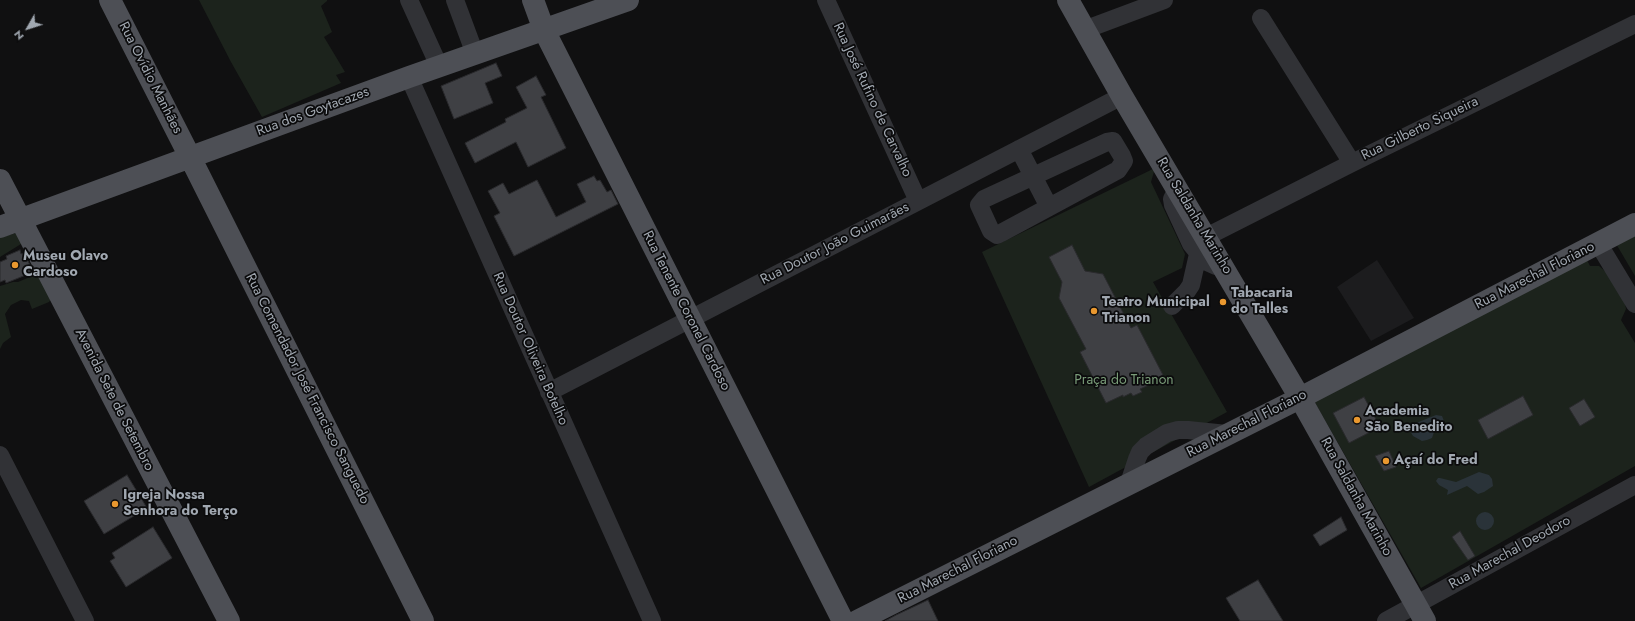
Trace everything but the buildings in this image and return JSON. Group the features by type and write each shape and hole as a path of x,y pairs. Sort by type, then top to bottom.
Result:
{"main road":[{"name":"Rua Ovídio Manhães","path":"110,0 190,157"},
{"name":"Rua Tenente Coronel Cardoso","path":"533,0 544,30 844,621"},
{"name":"Rua dos Goytacazes","path":"0,227 439,66 628,0"},
{"name":"Rua Saldanha Marinho","path":"1068,0 1177,189 1202,246 1222,265 1300,398 1420,613"},
{"name":"Rua Comendador José Francisco Sanguedo","path":"190,157 423,621"},
{"name":"Avenida Sete de Setembro","path":"0,180 229,621"},
{"name":"Rua Marechal Floriano","path":"857,621 1300,398 1635,224"}],"street":[{"path":"410,0 439,66"},
{"path":"455,0 475,54"},
{"name":"Rua José Rufino de Carvalho","path":"826,0 918,201"},
{"path":"1084,30 1164,0"},
{"path":"1261,18 1352,163"},
{"name":"Rua Gilberto Siqueira","path":"1202,246 1352,163 1635,24"},
{"name":"Rua Doutor Oliveira Botelho","path":"409,77 652,621"},
{"name":"Rua Doutor João Guimarães","path":"549,392 1122,96"},
{"path":"1110,141 1113,141 1116,144 1124,162 1118,170 1049,207 997,235 991,231 979,205 981,202 1110,141"},
{"path":"1019,149 1049,207"},
{"path":"1598,243 1635,304"},
{"path":"1172,306 1191,285 1202,246"},
{"path":"0,455 85,621"},
{"name":"Rua Marechal Deodoro","path":"1386,621 1420,613 1635,485"}],"shaded area":[{"path":"1377,260 1414,318 1371,341 1337,287"},
{"path":"1436,415 1442,416 1444,421 1443,425 1434,432 1432,438 1422,441 1413,436 1410,431 1411,425"},
{"path":"1479,472 1489,475 1492,479 1493,486 1478,494 1467,486 1447,495 1448,490 1439,485 1436,481 1440,478 1456,482"},
{"path":"1485,512 1491,515 1494,521 1491,527 1485,530 1479,527 1476,521 1479,515"}],"green space":[{"path":"199,0 327,0 321,6 332,32 324,37 345,72 336,75 341,83 262,117 231,62"},
{"name":"Praça do Trianon","path":"1155,168 1151,182 1185,254 1182,268 1153,282 1227,412 1089,487 982,252"},
{"path":"1635,232 1635,276 1615,242"},
{"path":"17,233 21,240 21,244 0,257 0,237"},
{"path":"1587,260 1590,266 1599,266 1606,272 1624,298 1626,309 1621,320 1635,343 1635,466 1421,588 1314,401"},
{"path":"40,276 51,299 49,302 32,309 29,301 21,300 11,305 5,314 11,337 3,343 0,349 0,286 18,282 30,277"}],"place":[{"name":"Museu Olavo Cardoso","path":"15,265"},
{"name":"Tabacaria do Talles","path":"1223,302"},
{"name":"Teatro Municipal Trianon","path":"1094,311"},
{"name":"Academia São Benedito","path":"1357,420"},
{"name":"Açaí do Fred","path":"1386,461"},
{"name":"Igreja Nossa Senhora do Terço","path":"115,504"}]}
